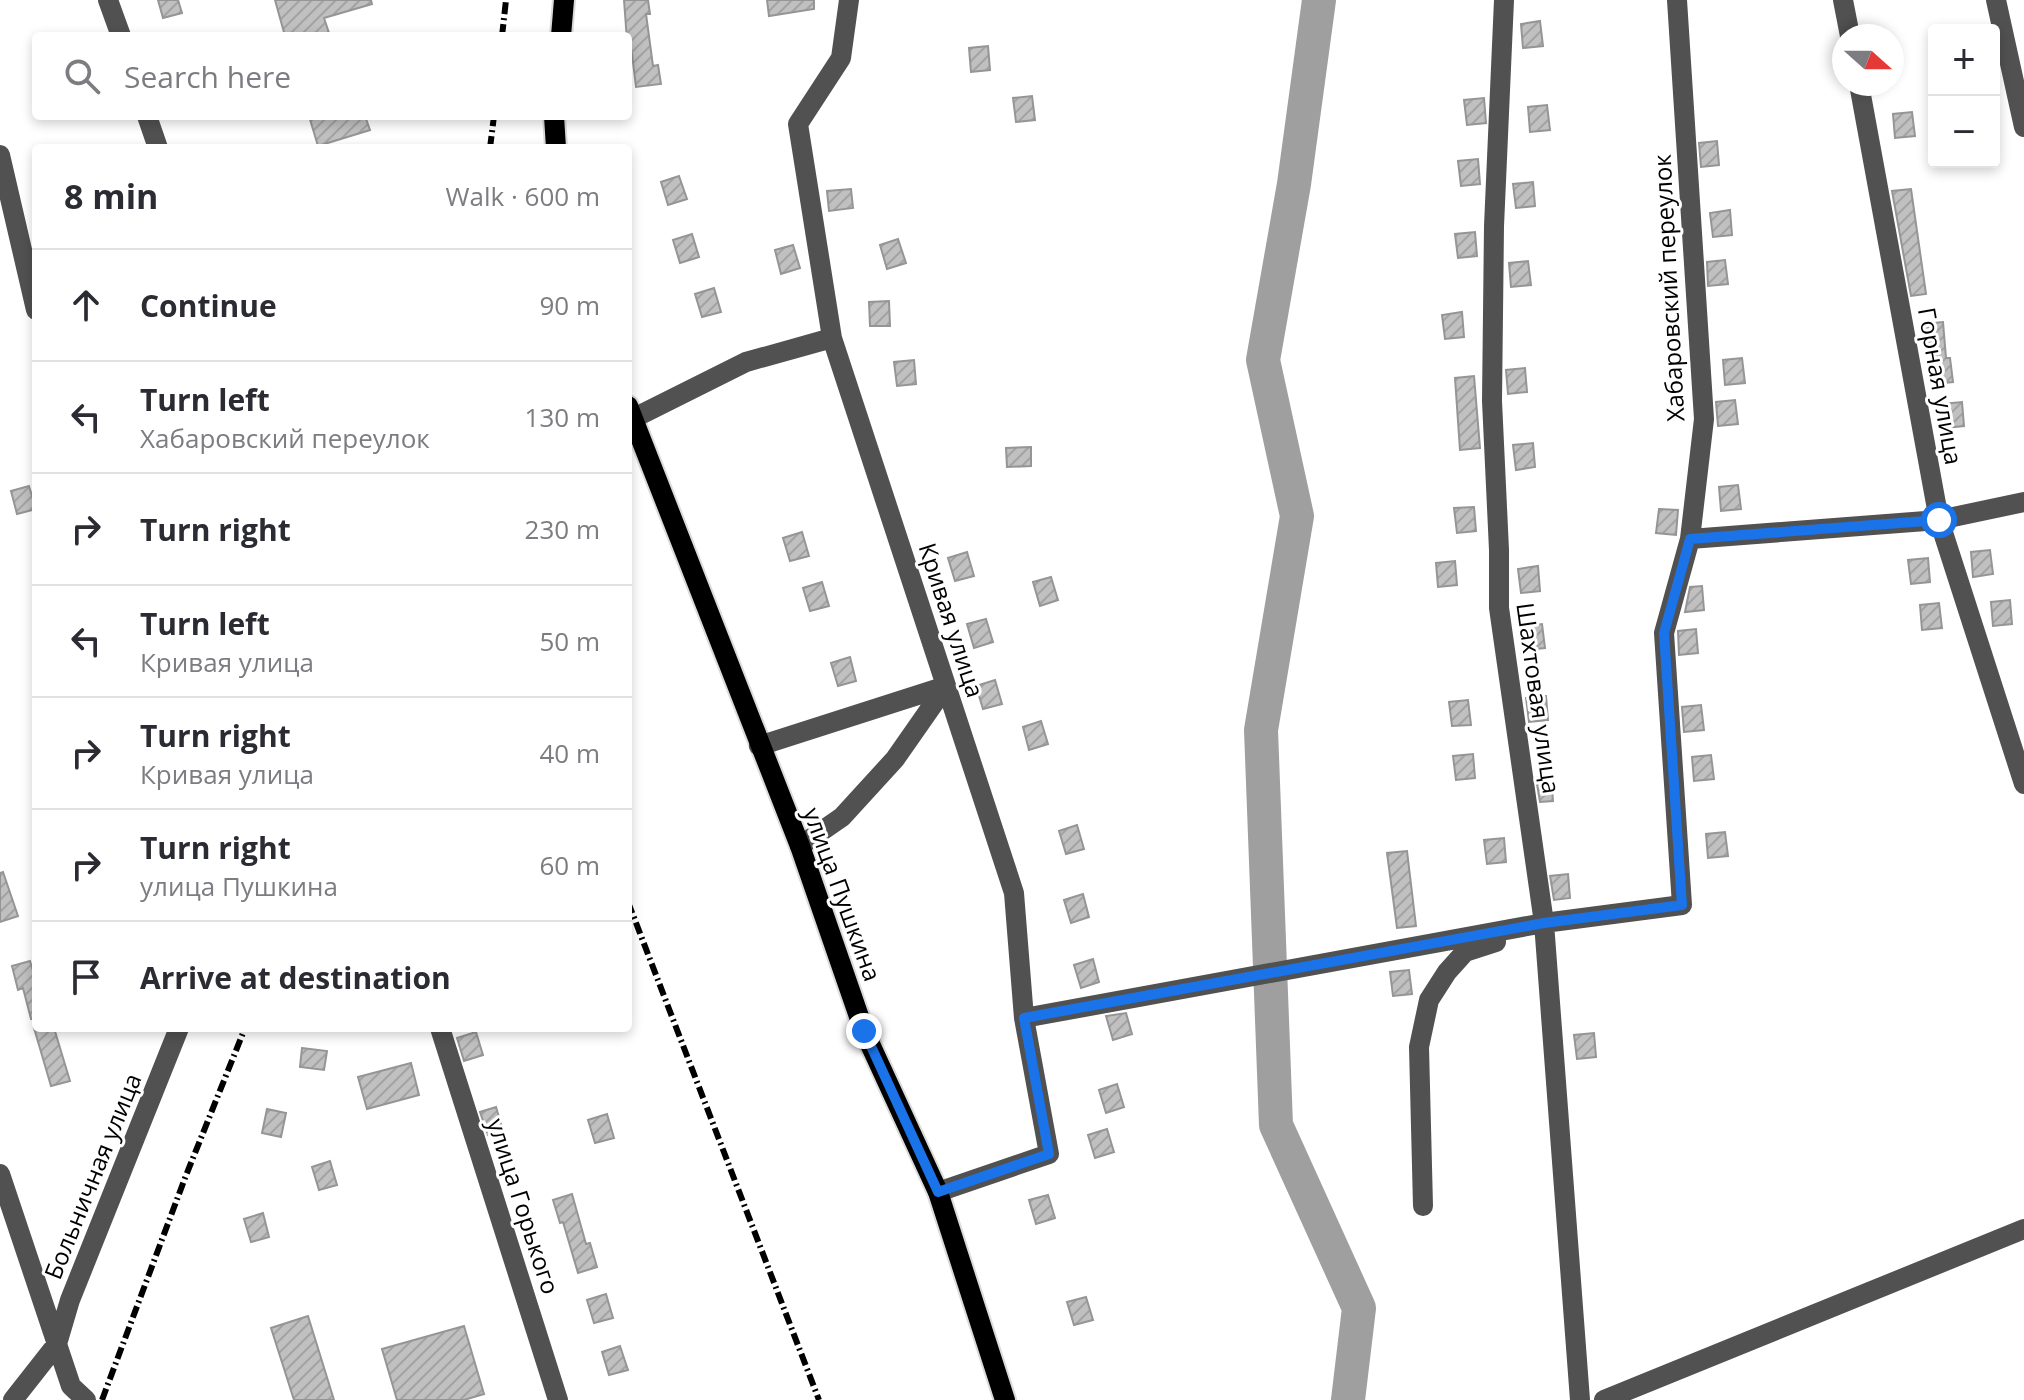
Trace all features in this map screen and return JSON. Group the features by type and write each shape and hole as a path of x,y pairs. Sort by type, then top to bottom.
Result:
{"main road":[{"path":"561,32 564,0"},
{"path":"554,120 556,144"},
{"name":"улица Пушкина","path":"632,418 800,846 864,1031 938,1192 1005,1400"}],"street":[{"path":"108,0 120,32"},
{"name":"Кривая улица","path":"849,0 841,58 798,124 832,338 1014,893 1024,1018 1049,1154 938,1192"},
{"name":"Шахтовая улица","path":"1504,0 1494,226 1492,401 1499,608 1544,923 1580,1400"},
{"name":"Хабаровский переулок","path":"1544,923 1682,905 1664,633 1690,539 1704,419 1677,0"},
{"path":"1843,0 1848,24"},
{"path":"1996,0 2024,127"},
{"name":"Горная улица","path":"1861,96 1939,520 2024,784"},
{"path":"148,120 157,144"},
{"path":"0,155 32,293"},
{"path":"632,412 746,362 832,338"},
{"path":"1690,539 1939,520 2024,502"},
{"path":"759,746 946,686"},
{"path":"800,846 842,817 895,759 946,686"},
{"path":"1024,1018 1544,923"},
{"path":"1423,1206 1419,1047 1429,1000 1465,952 1544,923"},
{"name":"Больничная улица","path":"57,1344 70,1300 177,1032"},
{"name":"улица Горького","path":"441,1032 558,1400"},
{"path":"0,1174 71,1386 86,1400"},
{"path":"1604,1400 2024,1229"},
{"path":"13,1400 57,1344"}],"building":[{"path":"158,0 178,0 182,13 163,18"},
{"path":"275,0 371,0 372,4 324,18 329,32 284,32"},
{"path":"624,0 648,0 650,14 646,14 653,66 658,65 661,84 636,87 632,32 626,32"},
{"path":"767,0 814,0 814,9 769,16"},
{"path":"1540,21 1543,46 1523,48 1521,24"},
{"path":"988,46 990,70 971,72 969,48"},
{"path":"1032,96 1035,120 1016,122 1013,98"},
{"path":"1484,98 1486,123 1467,125 1464,100"},
{"path":"1547,105 1550,130 1530,132 1528,107"},
{"path":"1912,112 1915,136 1895,138 1893,114"},
{"path":"310,120 366,120 370,130 317,144"},
{"path":"1717,141 1719,165 1701,167 1699,143"},
{"path":"1478,159 1480,184 1461,186 1458,161"},
{"path":"679,176 687,199 668,205 661,182"},
{"path":"1533,182 1535,206 1516,208 1513,184"},
{"path":"851,189 853,208 829,211 827,191"},
{"path":"1911,189 1926,294 1911,296 1892,191"},
{"path":"1730,210 1732,235 1713,237 1710,213"},
{"path":"1475,232 1477,256 1458,258 1455,234"},
{"path":"692,234 699,257 680,263 673,240"},
{"path":"898,239 906,263 887,269 880,245"},
{"path":"793,245 800,268 781,274 775,250"},
{"path":"1725,260 1728,284 1708,286 1707,262"},
{"path":"1528,261 1531,285 1511,287 1509,263"},
{"path":"714,288 721,312 702,317 695,294"},
{"path":"889,301 890,326 870,326 869,302"},
{"path":"1462,312 1464,337 1445,339 1442,315"},
{"path":"1943,322 1946,358 1950,358 1953,382 1934,384 1930,348 1926,348 1923,324"},
{"path":"1742,358 1745,383 1725,385 1723,360"},
{"path":"914,360 916,384 897,386 894,362"},
{"path":"1525,368 1527,392 1508,394 1506,370"},
{"path":"1474,376 1480,448 1460,450 1455,378"},
{"path":"1735,400 1738,424 1718,426 1716,402"},
{"path":"1962,402 1964,426 1945,428 1942,404"},
{"path":"1533,443 1535,467 1516,470 1513,445"},
{"path":"1031,447 1031,466 1007,467 1006,448"},
{"path":"1738,485 1741,509 1721,511 1719,487"},
{"path":"29,486 32,510 17,514 11,491"},
{"path":"1474,507 1476,531 1457,533 1454,508"},
{"path":"1659,509 1678,510 1676,535 1656,533"},
{"path":"802,532 809,556 790,561 783,538"},
{"path":"1990,550 1993,574 1973,577 1971,552"},
{"path":"967,552 974,576 955,581 948,558"},
{"path":"1928,558 1930,582 1911,584 1908,560"},
{"path":"1455,561 1457,585 1438,587 1436,563"},
{"path":"1538,566 1540,591 1521,593 1518,569"},
{"path":"1051,577 1058,600 1040,606 1033,582"},
{"path":"822,582 829,606 810,611 803,588"},
{"path":"1702,586 1704,610 1685,612 1690,587"},
{"path":"2010,600 2012,624 1993,626 1991,602"},
{"path":"1939,603 1942,628 1922,630 1920,605"},
{"path":"986,619 993,642 974,648 967,624"},
{"path":"1542,624 1545,648 1526,650 1523,626"},
{"path":"1696,629 1698,653 1679,655 1678,631"},
{"path":"850,657 856,681 838,686 831,663"},
{"path":"995,680 1002,704 983,709 976,686"},
{"path":"1546,696 1548,720 1529,722 1526,698"},
{"path":"1468,700 1471,725 1452,726 1449,702"},
{"path":"1701,705 1704,730 1684,732 1682,707"},
{"path":"1041,721 1048,744 1029,750 1023,727"},
{"path":"1473,754 1475,778 1456,780 1453,756"},
{"path":"1711,755 1714,779 1694,781 1692,757"},
{"path":"1551,777 1553,801 1540,802 1536,778"},
{"path":"1077,825 1084,849 1066,854 1059,831"},
{"path":"1725,832 1728,856 1708,858 1706,834"},
{"path":"1504,838 1506,862 1487,864 1484,840"},
{"path":"1407,851 1416,926 1397,928 1387,853"},
{"path":"3,872 18,916 0,922 0,873"},
{"path":"1568,874 1570,898 1554,900 1550,876"},
{"path":"1083,894 1089,917 1071,923 1064,900"},
{"path":"1093,959 1099,982 1081,988 1074,965"},
{"path":"30,961 32,1019 23,988 18,990 12,966"},
{"path":"1409,970 1412,994 1393,996 1390,972"},
{"path":"1126,1013 1132,1034 1113,1040 1106,1016"},
{"path":"35,1032 55,1032 70,1081 51,1086"},
{"path":"476,1032 483,1055 464,1061 457,1038"},
{"path":"1594,1033 1596,1057 1577,1059 1574,1035"},
{"path":"302,1048 327,1051 324,1070 300,1067"},
{"path":"411,1063 419,1095 367,1109 358,1077"},
{"path":"1117,1084 1124,1107 1106,1113 1099,1090"},
{"path":"496,1107 503,1131 488,1135 480,1112"},
{"path":"267,1109 286,1113 281,1137 262,1133"},
{"path":"607,1114 614,1138 595,1143 588,1120"},
{"path":"1107,1129 1114,1152 1095,1158 1088,1135"},
{"path":"330,1161 337,1185 319,1190 312,1167"},
{"path":"572,1194 586,1244 590,1243 597,1267 578,1273 553,1200"},
{"path":"1048,1195 1055,1218 1036,1224 1029,1200"},
{"path":"263,1213 269,1237 251,1242 244,1219"},
{"path":"606,1294 613,1318 594,1323 587,1300"},
{"path":"1086,1297 1093,1320 1074,1325 1067,1302"},
{"path":"308,1316 334,1400 294,1400 271,1328"},
{"path":"464,1326 484,1394 464,1400 397,1400 382,1349"},
{"path":"620,1346 628,1370 609,1375 602,1352"}],"waterway":[{"path":"1319,0 1294,184 1263,360 1297,516 1261,730 1276,1125 1359,1308 1348,1400"}],"railway":[{"path":"502,32 506,0"},
{"path":"490,144 494,120"},
{"path":"632,912 819,1400"},
{"path":"102,1400 243,1032"}],"route":[{"path":"864,1031 938,1192 1049,1154 1024,1018 1544,923 1682,905 1664,633 1690,539 1939,520"}]}
